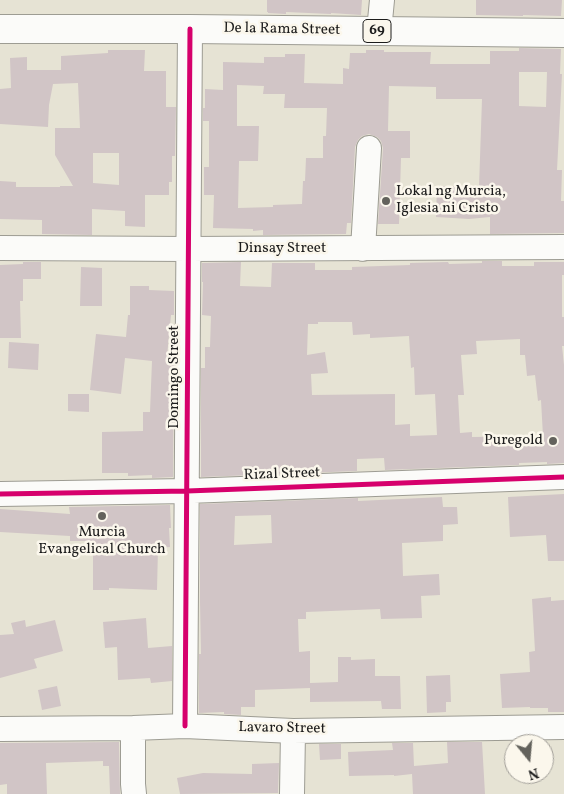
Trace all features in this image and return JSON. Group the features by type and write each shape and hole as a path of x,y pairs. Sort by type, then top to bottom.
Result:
{"highway":[{"name":"De la Rama Street","path":"0,29 564,33"}],"street":[{"path":"379,31 382,0"},
{"name":"Domingo Street","path":"184,726 190,29"},
{"path":"363,249 369,148"},
{"name":"Dinsay Street","path":"0,248 363,249 564,247"},
{"name":"Rizal Street","path":"0,494 187,491 564,477"},
{"name":"Lavaro Street","path":"0,729 184,726 293,731 564,727"},
{"path":"132,728 134,794"},
{"path":"292,794 293,731"}],"building":[{"path":"267,0 362,0 361,15 268,13"},
{"path":"476,0 562,0 561,16 476,15"},
{"path":"519,48 561,49 560,74 562,74 557,170 562,170 561,201 564,201 564,233 490,234 490,217 469,219 436,217 437,186 479,187 482,99 436,99 436,87 389,86 388,131 410,131 410,158 401,158 399,224 378,224 383,148 381,141 377,137 369,134 362,136 355,147 351,223 347,223 346,234 263,235 263,230 213,228 214,195 204,195 204,167 209,167 209,121 203,121 203,108 205,108 205,89 223,90 223,62 264,63 264,57 285,57 285,54 305,54 304,83 343,84 343,68 349,69 350,53 366,53 366,50 431,52 430,64 490,64 490,51 519,51","holes":["519,72 547,72 546,107 519,106","237,85 264,86 263,94 285,94 284,108 327,108 326,136 323,136 323,158 306,158 302,204 238,208 239,161 258,161 259,126 237,126"]},
{"path":"108,50 145,50 144,71 166,71 166,107 176,107 175,156 172,156 172,182 169,182 169,195 145,195 145,227 125,226 125,211 92,209 92,235 42,234 42,220 0,219 0,181 16,182 16,187 73,186 55,155 55,128 80,128 78,83 53,84 49,105 48,127 0,124 0,89 11,88 10,58 27,57 27,70 61,70 61,56 108,53","holes":["93,153 119,153 119,185 93,183"]},
{"path":"482,261 502,261 502,266 534,266 534,262 564,262 564,275 562,275 562,317 564,317 564,346 562,346 564,365 564,463 519,463 519,465 385,470 384,458 357,459 357,471 201,477 201,368 205,368 205,347 210,347 211,316 202,315 202,263 241,262 240,286 271,287 272,263 315,263 315,270 352,270 352,267 410,265 410,263 482,263","holes":["318,322 352,322 353,335 370,334 370,338 409,336 411,368 414,367 415,395 435,394 437,435 410,436 410,424 395,425 395,394 312,395 311,374 328,373 325,352 307,355 308,324 318,324","520,339 520,355 525,355 527,376 535,375 538,401 541,400 543,436 472,437 472,432 460,433 458,395 464,395 461,355 477,354 476,341"]},
{"path":"23,262 41,262 41,279 23,279 23,301 20,301 21,338 0,338 0,265 23,264"},
{"path":"81,267 102,268 102,306 80,306"},
{"path":"130,286 149,286 149,290 174,291 174,315 171,315 167,356 174,356 173,477 152,478 152,475 128,476 128,473 102,473 102,432 143,431 143,412 150,412 152,361 125,358 121,394 90,390 96,334 126,337 128,315 130,315"},
{"path":"9,342 39,344 38,370 8,368"},
{"path":"68,394 89,394 89,412 68,411"},
{"path":"564,494 564,561 548,561 546,535 510,537 508,497"},
{"path":"442,497 443,507 457,507 458,524 443,525 443,541 402,543 403,576 439,574 440,595 421,596 422,618 381,619 380,609 306,612 306,619 298,619 299,652 310,651 310,683 338,682 338,657 351,657 351,660 375,659 375,676 400,676 401,709 382,709 381,701 310,702 310,688 255,690 255,707 241,707 241,715 224,714 224,712 199,713 199,654 201,654 200,504 358,498 358,501","holes":["271,515 272,543 234,545 235,516"]},
{"path":"170,505 170,547 158,548 157,590 109,588 109,590 93,590 93,541 70,541 70,536 0,532 0,509 70,514 69,507"},
{"path":"551,597 551,601 564,600 564,712 548,712 548,708 502,708 500,674 530,672 529,652 535,651 532,599"},
{"path":"146,618 148,648 172,646 172,681 151,683 150,678 118,680 117,647 105,648 103,622"},
{"path":"25,620 26,627 55,620 63,651 34,659 37,668 0,678 0,635 14,634 11,623"},
{"path":"450,675 451,702 446,702 446,712 427,713 426,676"},
{"path":"57,686 61,706 42,710 38,690"},
{"path":"119,742 120,794 110,794 109,766 103,766 103,761 46,763 47,794 7,794 7,784 0,785 0,743"},
{"path":"447,742 482,742 485,794 413,794 412,774 349,776 348,752 393,750 392,743 413,743 414,766 448,763"},
{"path":"319,744 341,744 341,759 320,760"},
{"path":"279,763 278,793 180,794 177,778 203,773 252,774 252,764"}],"cycle path":[{"path":"185,726 190,29"},
{"path":"0,494 187,491 564,477"}],"place":[{"name":"Lokal ng Murcia, Iglesia ni Cristo","path":"386,201"},
{"name":"Puregold","path":"553,441"},
{"name":"Murcia Evangelical Church","path":"102,516"}]}
